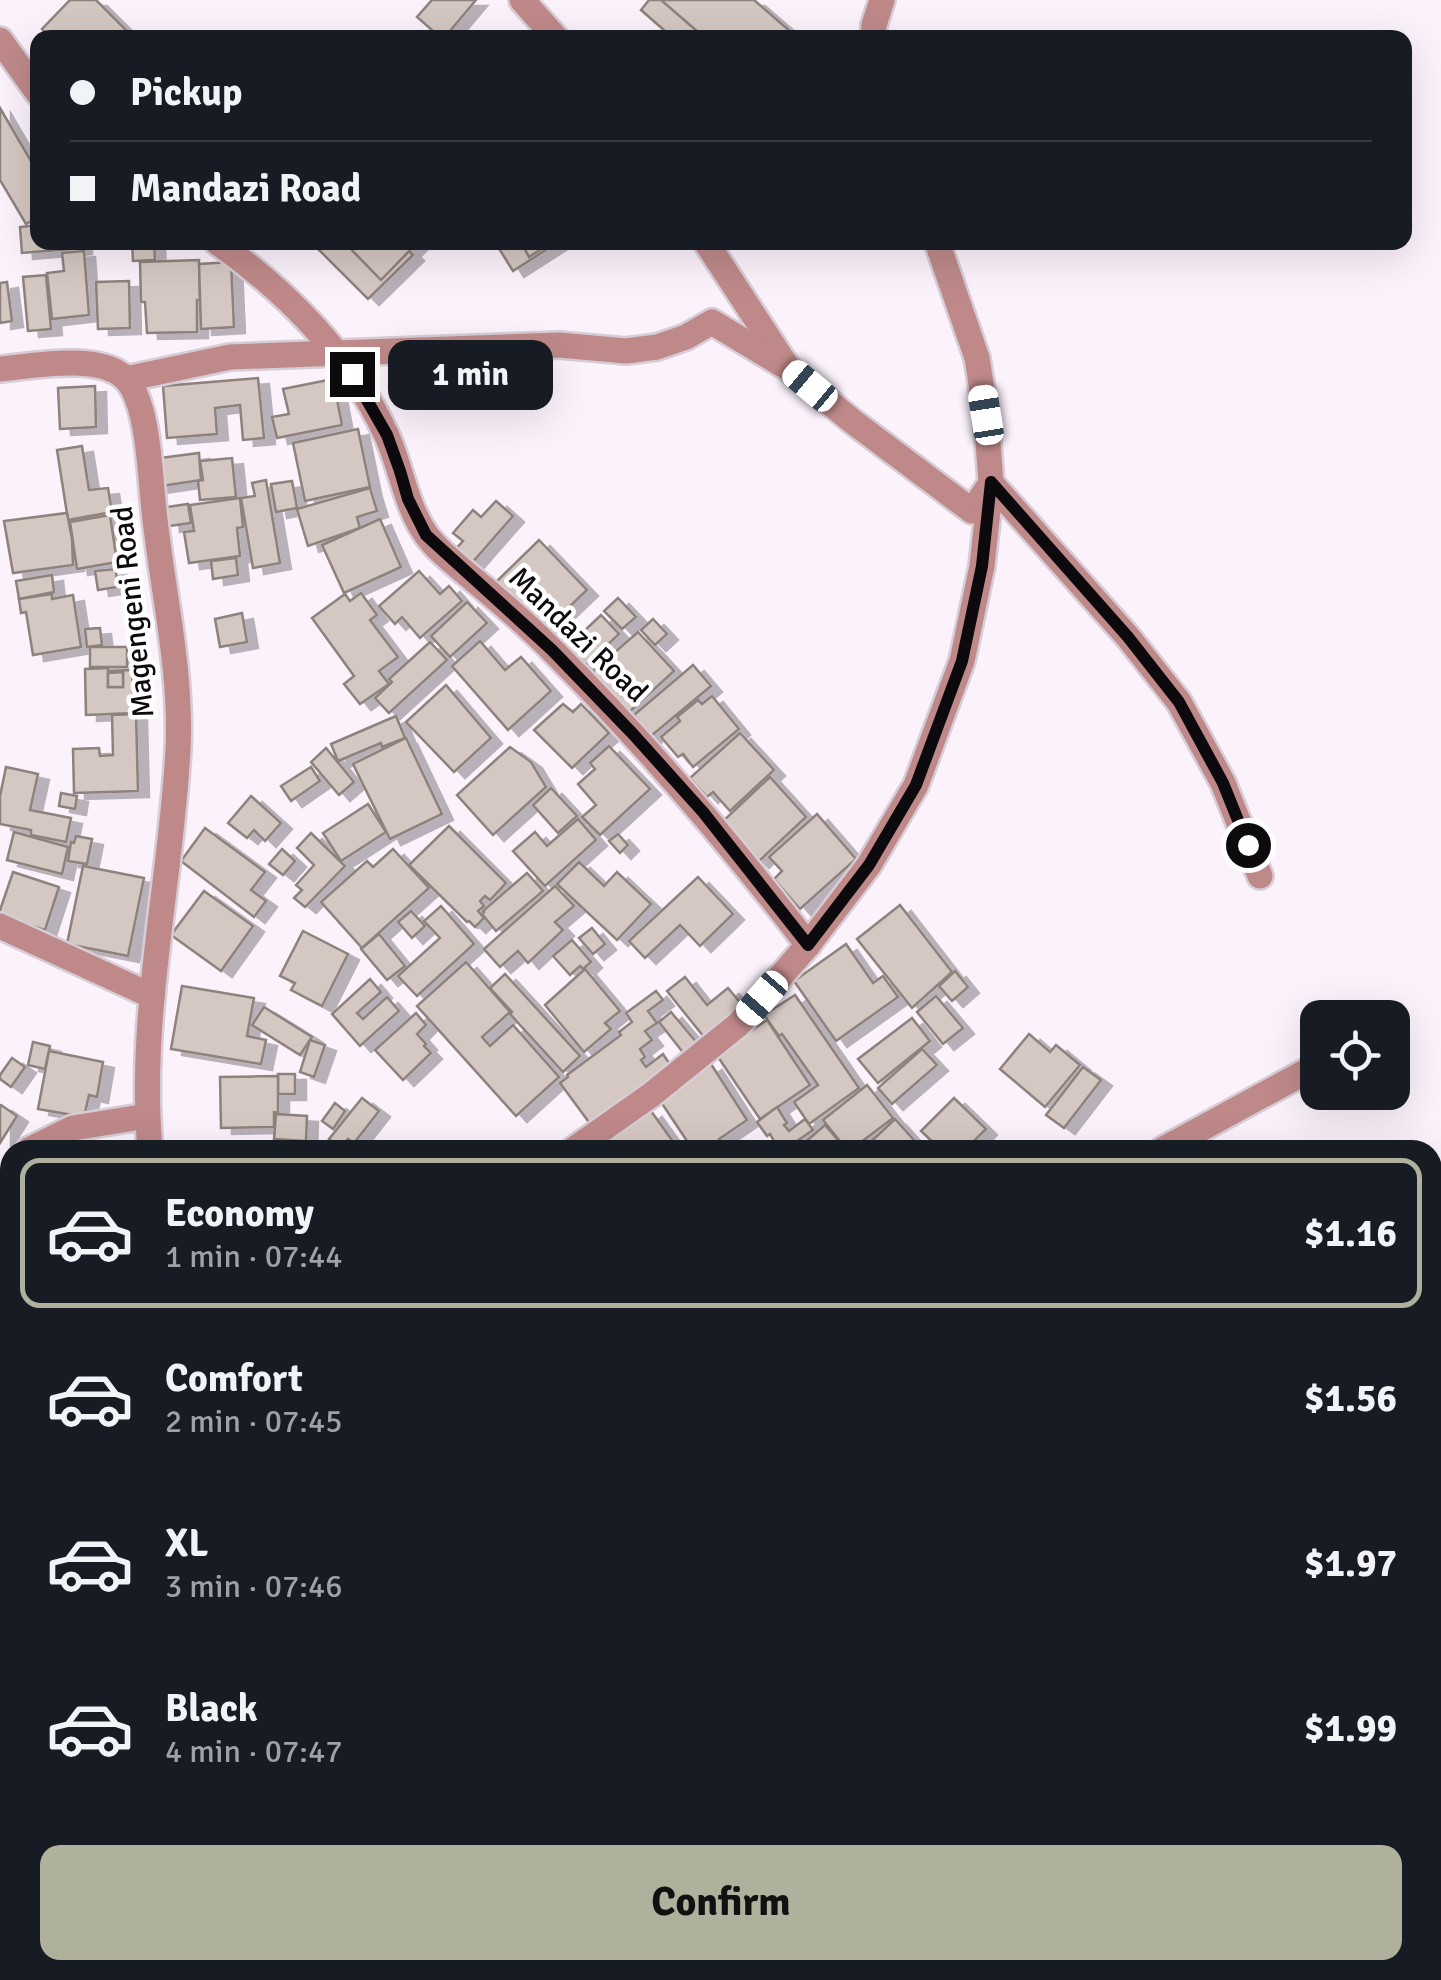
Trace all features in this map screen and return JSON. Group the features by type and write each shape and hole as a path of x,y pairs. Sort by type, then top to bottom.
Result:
{"street":[{"path":"522,0 549,30"},
{"path":"874,30 882,0"},
{"path":"0,40 30,82"},
{"name":"Mandazi Road","path":"228,250 297,307 338,352 387,435 408,499 426,535 552,650 633,734 703,812 808,945"},
{"path":"711,250 788,368"},
{"path":"587,1140 739,1024 808,945 869,865 916,785 962,661 982,566 991,482 977,358 940,250"},
{"path":"0,369 96,364 126,379 230,358 560,345 626,351 657,347 712,322 788,368 972,510 991,482"},
{"name":"Magengeni Road","path":"126,379 140,406 147,443 178,700 178,750 152,996 149,1140"},
{"path":"991,482 1128,637 1179,702 1223,783 1260,876"},
{"path":"0,926 152,996"},
{"path":"1180,1140 1300,1074"},
{"path":"50,1140 73,1128 147,1116"}],"building":[{"path":"70,0 96,0 126,30 43,30"},
{"path":"432,0 476,0 451,30 432,30 417,17"},
{"path":"649,0 722,0 758,30 664,30 641,10"},
{"path":"661,0 754,0 789,30 696,30"},
{"path":"0,108 30,159 30,222 26,224 0,180"},
{"path":"30,226 30,250 57,250 22,253 20,227"},
{"path":"132,250 154,250 155,260 133,261"},
{"path":"319,250 408,250 413,255 368,299"},
{"path":"352,250 410,250 381,280"},
{"path":"500,250 546,250 513,271"},
{"path":"84,251 89,315 52,319 47,273 64,271 62,253"},
{"path":"199,260 197,332 147,333 140,262"},
{"path":"231,262 234,327 201,329 199,264"},
{"path":"46,275 51,329 28,331 23,277"},
{"path":"129,281 130,328 98,329 96,282"},
{"path":"7,282 12,321 0,323 0,283"},
{"path":"258,378 264,438 243,440 240,405 215,408 217,434 167,438 163,386"},
{"path":"333,379 342,425 277,438 272,417 289,414 283,389"},
{"path":"95,386 96,427 60,429 58,388"},
{"path":"358,429 370,487 305,501 293,443"},
{"path":"82,446 89,490 108,488 112,512 68,520 57,450"},
{"path":"199,453 201,480 155,487 152,459"},
{"path":"232,458 236,497 200,500 200,461"},
{"path":"266,480 280,563 253,568 241,498 255,496 252,483"},
{"path":"292,481 297,508 276,512 271,484"},
{"path":"370,488 377,511 357,517 360,528 308,546 297,509"},
{"path":"240,498 240,556 189,563 184,532 194,531 190,505"},
{"path":"496,501 513,516 471,564 455,550 463,541 453,533 473,510 481,517"},
{"path":"188,504 191,523 169,526 167,507"},
{"path":"67,513 73,565 13,573 4,521"},
{"path":"110,515 117,562 77,569 70,522"},
{"path":"380,519 401,567 344,593 322,545"},
{"path":"539,540 587,590 542,633 494,584"},
{"path":"236,558 238,575 213,579 211,561"},
{"path":"116,569 117,587 98,590 95,571"},
{"path":"419,571 440,594 449,586 462,601 420,638 402,617 395,624 379,606"},
{"path":"52,575 54,592 19,599 16,581"},
{"path":"361,593 377,615 370,620 398,657 379,671 389,684 360,704 344,684 354,676 312,618 345,594 350,601"},
{"path":"52,594 52,599 73,595 81,647 33,655 26,612 21,613 19,599"},
{"path":"618,598 636,617 622,629 604,611"},
{"path":"467,602 487,623 450,657 431,636"},
{"path":"242,613 247,642 220,647 215,619"},
{"path":"601,615 619,634 583,668 558,641 573,627 580,635"},
{"path":"653,619 667,634 655,645 641,630"},
{"path":"100,628 102,645 87,647 85,629"},
{"path":"638,632 674,671 627,714 591,673"},
{"path":"480,641 505,670 521,657 551,691 508,730 452,666"},
{"path":"430,642 447,660 389,713 375,698 392,682 389,679"},
{"path":"90,647 127,647 127,667 90,667"},
{"path":"693,665 711,686 645,741 634,726 639,722 634,715"},
{"path":"85,669 132,670 134,713 86,715","holes":["123,672 123,687 108,687 108,673"]},
{"path":"123,672 123,687 108,687 108,673"},
{"path":"446,685 491,738 454,772 406,722"},
{"path":"712,696 739,729 693,767 661,737 698,700 702,704"},
{"path":"563,704 573,712 581,704 609,733 572,768 534,730"},
{"path":"136,714 138,791 74,793 73,749 99,748 100,756 113,755 112,715"},
{"path":"396,716 405,738 382,747 381,743 338,761 331,744"},
{"path":"740,733 774,770 730,811 713,792 707,797 690,778"},
{"path":"406,738 442,814 390,839 353,764"},
{"path":"609,746 650,789 600,835 582,817 596,805 578,784 595,769 590,763"},
{"path":"510,747 531,762 546,787 493,835 457,795"},
{"path":"326,748 354,782 339,795 311,762"},
{"path":"6,767 38,774 30,810 71,818 66,842 0,824"},
{"path":"311,767 320,781 291,801 281,786"},
{"path":"770,777 806,817 758,862 721,823"},
{"path":"551,788 577,816 558,833 533,805"},
{"path":"61,793 77,796 75,809 59,806"},
{"path":"251,796 281,823 265,841 254,830 247,838 228,823"},
{"path":"368,804 386,832 341,861 323,833"},
{"path":"817,814 856,859 800,909 774,879 782,871 769,857"},
{"path":"578,819 596,840 545,886 513,851 535,832 547,846"},
{"path":"449,826 506,883 490,900 485,896 480,901 484,906 478,911 484,918 475,927 409,865"},
{"path":"205,828 265,872 251,890 266,901 254,917 181,861"},
{"path":"14,832 68,847 62,874 7,860"},
{"path":"311,833 345,866 305,907 294,898 302,890 296,885 314,865 297,848"},
{"path":"618,834 628,845 620,853 609,841"},
{"path":"76,836 92,839 87,864 68,861"},
{"path":"282,849 295,861 283,875 269,864"},
{"path":"393,849 429,888 362,948 321,902 367,861 373,867"},
{"path":"579,862 604,886 617,872 651,904 617,940 557,884"},
{"path":"83,866 144,878 128,956 67,944"},
{"path":"13,872 59,887 45,930 29,925 27,931 0,922 0,910"},
{"path":"527,873 543,891 496,931 483,911"},
{"path":"698,877 733,914 700,946 680,925 645,958 629,941"},
{"path":"555,886 574,906 555,922 563,930 528,963 518,951 500,967 484,949"},
{"path":"204,891 253,926 221,971 171,935"},
{"path":"900,905 952,972 912,1008 857,939"},
{"path":"441,906 474,944 417,996 398,976 440,938 424,921"},
{"path":"411,911 425,926 412,938 398,922"},
{"path":"592,928 605,944 593,954 579,938"},
{"path":"303,931 348,954 322,1006 291,990 295,983 280,976"},
{"path":"379,934 405,966 387,980 361,949"},
{"path":"572,940 591,962 570,975 553,956"},
{"path":"846,944 873,983 883,976 898,997 836,1041 794,981"},
{"path":"466,962 510,1012 482,1037 490,1046 513,1025 559,1077 516,1116 417,1006"},
{"path":"585,969 620,1011 605,1023 611,1029 584,1052 545,1005"},
{"path":"955,971 968,987 952,1001 939,986"},
{"path":"505,974 580,1056 563,1072 490,988"},
{"path":"685,977 707,1005 728,988 743,1006 704,1037 667,991"},
{"path":"370,979 381,992 357,1013 363,1019 387,997 399,1011 360,1046 332,1014"},
{"path":"182,986 254,998 247,1036 266,1040 261,1064 171,1049"},
{"path":"656,991 663,1000 648,1011 657,1023 645,1031 652,1040 640,1049 645,1057 641,1060 646,1067 663,1054 671,1066 591,1125 560,1083 621,1035 619,1032 632,1022 626,1013"},
{"path":"795,995 859,1088 809,1124 794,1102 818,1085 764,1015"},
{"path":"936,996 963,1028 943,1044 917,1012"},
{"path":"264,1007 312,1037 300,1055 252,1025"},
{"path":"671,1012 698,1044 685,1055 659,1022"},
{"path":"416,1013 426,1025 417,1034 431,1053 403,1080 375,1050"},
{"path":"912,1018 930,1041 878,1083 858,1059"},
{"path":"767,1020 810,1085 760,1119 716,1054"},
{"path":"1029,1034 1050,1052 1056,1045 1080,1065 1045,1107 1000,1069"},
{"path":"310,1040 325,1045 314,1077 300,1072"},
{"path":"33,1042 50,1046 45,1069 28,1065"},
{"path":"922,1049 937,1065 892,1104 878,1088"},
{"path":"49,1051 103,1062 97,1097 89,1095 84,1117 38,1109"},
{"path":"12,1058 25,1067 11,1087 0,1075"},
{"path":"711,1064 747,1120 720,1140 686,1140 659,1099"},
{"path":"1083,1067 1101,1080 1064,1128 1046,1115"},
{"path":"278,1074 295,1074 295,1094 278,1094"},
{"path":"278,1076 274,1127 221,1128 220,1077"},
{"path":"867,1085 893,1118 864,1140 839,1140 823,1120"},
{"path":"362,1098 379,1111 356,1140 329,1139"},
{"path":"954,1098 986,1129 975,1140 930,1140 921,1131"},
{"path":"335,1103 345,1111 333,1129 322,1121"},
{"path":"0,1106 17,1116 2,1140 0,1140"},
{"path":"777,1107 789,1131 805,1119 813,1130 798,1140 773,1140 757,1122"},
{"path":"651,1111 672,1140 610,1140"},
{"path":"276,1114 307,1116 306,1140 274,1139"},
{"path":"895,1119 914,1140 873,1140"},
{"path":"825,1125 838,1140 808,1140"}],"route":[{"path":"352,374 387,435 408,499 426,535 552,650 633,734 703,812 808,945 869,865 916,785 962,661 982,566 991,482 1128,637 1179,702 1223,783 1248,845"}]}
